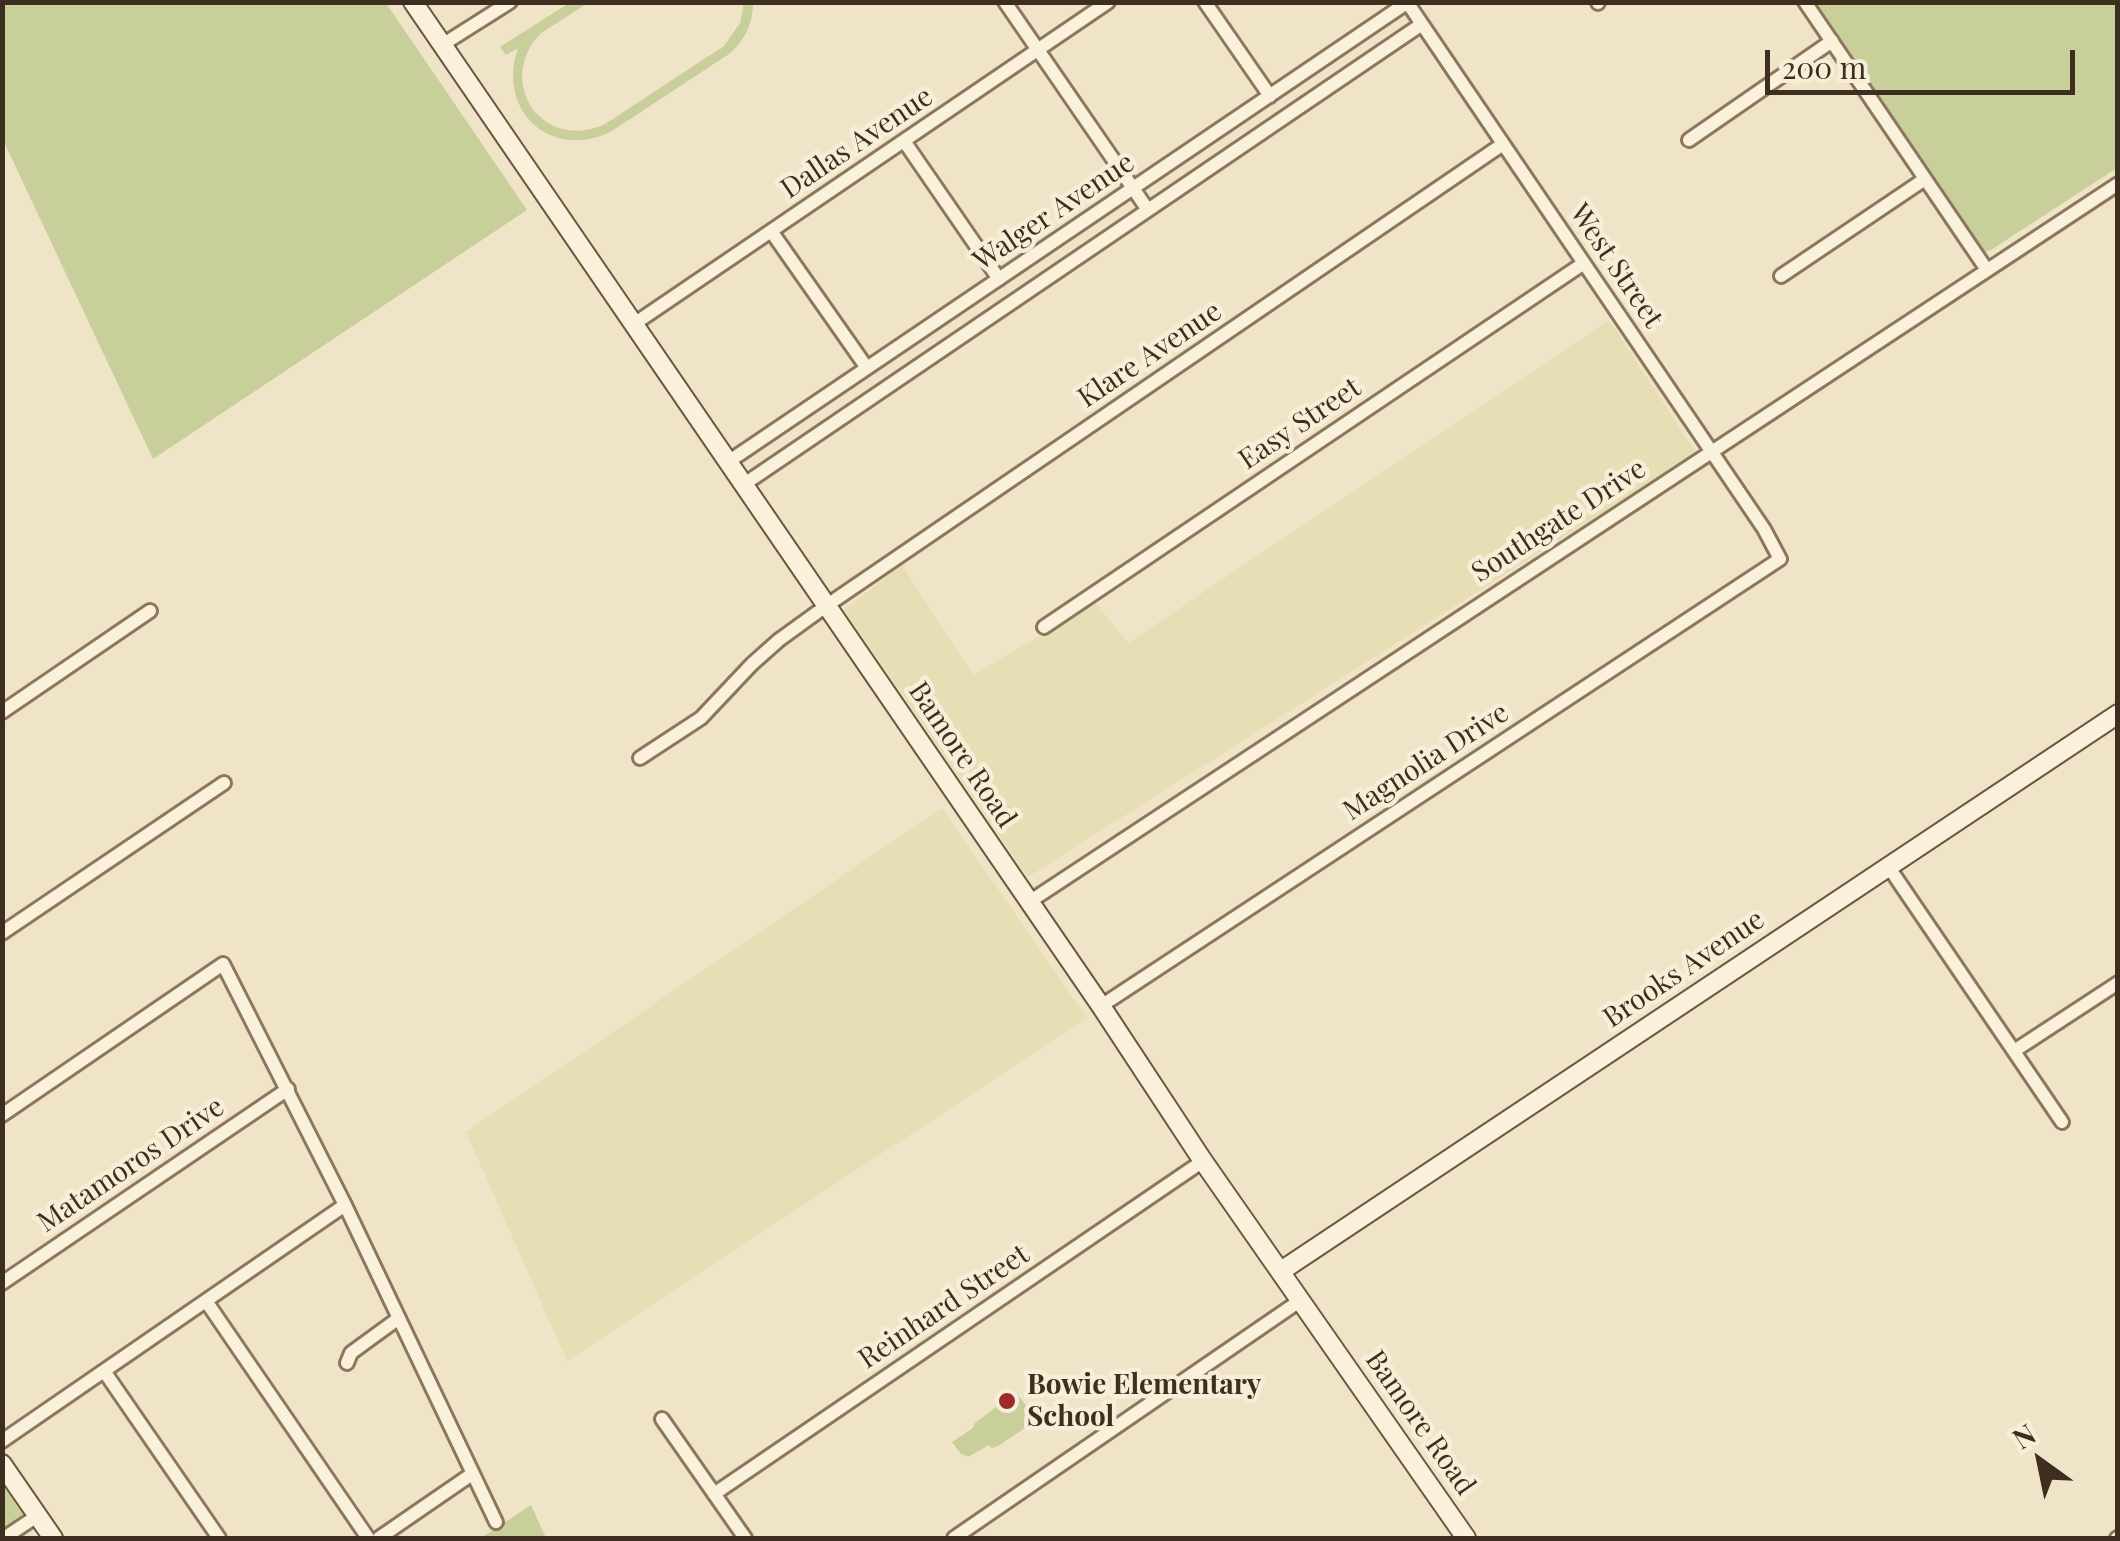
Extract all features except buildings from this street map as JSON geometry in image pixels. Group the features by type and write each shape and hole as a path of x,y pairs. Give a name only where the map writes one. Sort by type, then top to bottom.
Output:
{"street":[{"name":"Bamore Road","path":"413,2 1030,902 1202,1161 1466,1538"},
{"path":"442,45 510,2"},
{"path":"1004,2 1148,210"},
{"name":"Dallas Avenue","path":"634,324 1108,2"},
{"path":"1205,2 1270,96"},
{"path":"1806,2 1987,270"},
{"name":"Walger Avenue","path":"728,462 1407,3"},
{"name":"West Street","path":"1407,3 1764,528 1780,559"},
{"name":"Walger Avenue","path":"743,485 1422,24"},
{"path":"1689,140 1832,42"},
{"path":"904,141 1000,279"},
{"name":"Klare Avenue","path":"640,758 702,718 778,640 1503,144"},
{"path":"1781,276 1925,179"},
{"name":"Southgate Drive","path":"1030,902 2118,184"},
{"path":"771,231 867,368"},
{"name":"Easy Street","path":"1044,627 1584,264"},
{"name":"Magnolia Drive","path":"1100,1006 1780,559"},
{"path":"2,712 150,611"},
{"name":"Brooks Avenue","path":"1282,1272 2118,714"},
{"path":"2,933 224,783"},
{"path":"1888,866 2062,1122"},
{"path":"2,1114 223,964 345,1204 496,1522"},
{"path":"2014,1051 2118,982"},
{"name":"Matamoros Drive","path":"2,1283 288,1089"},
{"name":"Reinhard Street","path":"714,1494 1202,1161"},
{"path":"2,1441 345,1204"},
{"path":"954,1538 1301,1300"},
{"path":"206,1301 368,1538"},
{"path":"347,1363 351,1353 399,1318"},
{"path":"104,1371 219,1538"},
{"path":"662,1419 745,1538"},
{"path":"2,1464 53,1538"},
{"path":"378,1538 472,1474"},
{"path":"4,1538 38,1516"}],"shaded area":[{"path":"1609,320 1696,453 1028,877 844,610 902,565 973,675 1096,603 1128,643"},
{"path":"942,808 1087,1018 567,1361 466,1132"}],"green space":[{"path":"2,3 386,3 527,210 153,459 3,140"},
{"path":"569,3 588,3 541,33 528,52 522,72 524,91 532,108 545,121 562,129 583,130 605,124 724,46 740,23 744,3 753,3 747,31 729,54 612,131 590,139 569,140 534,125 522,110 513,71 518,48 506,55 500,47"},
{"path":"1815,3 2117,3 2117,168 1984,252"},
{"path":"1014,1393 1036,1417 1034,1422 998,1446 989,1445 968,1457 960,1453 952,1442"},
{"path":"3,1484 23,1514 2,1528"},
{"path":"531,1505 546,1538 481,1538"}],"place":[{"name":"Bowie Elementary School","path":"1007,1401"}]}
